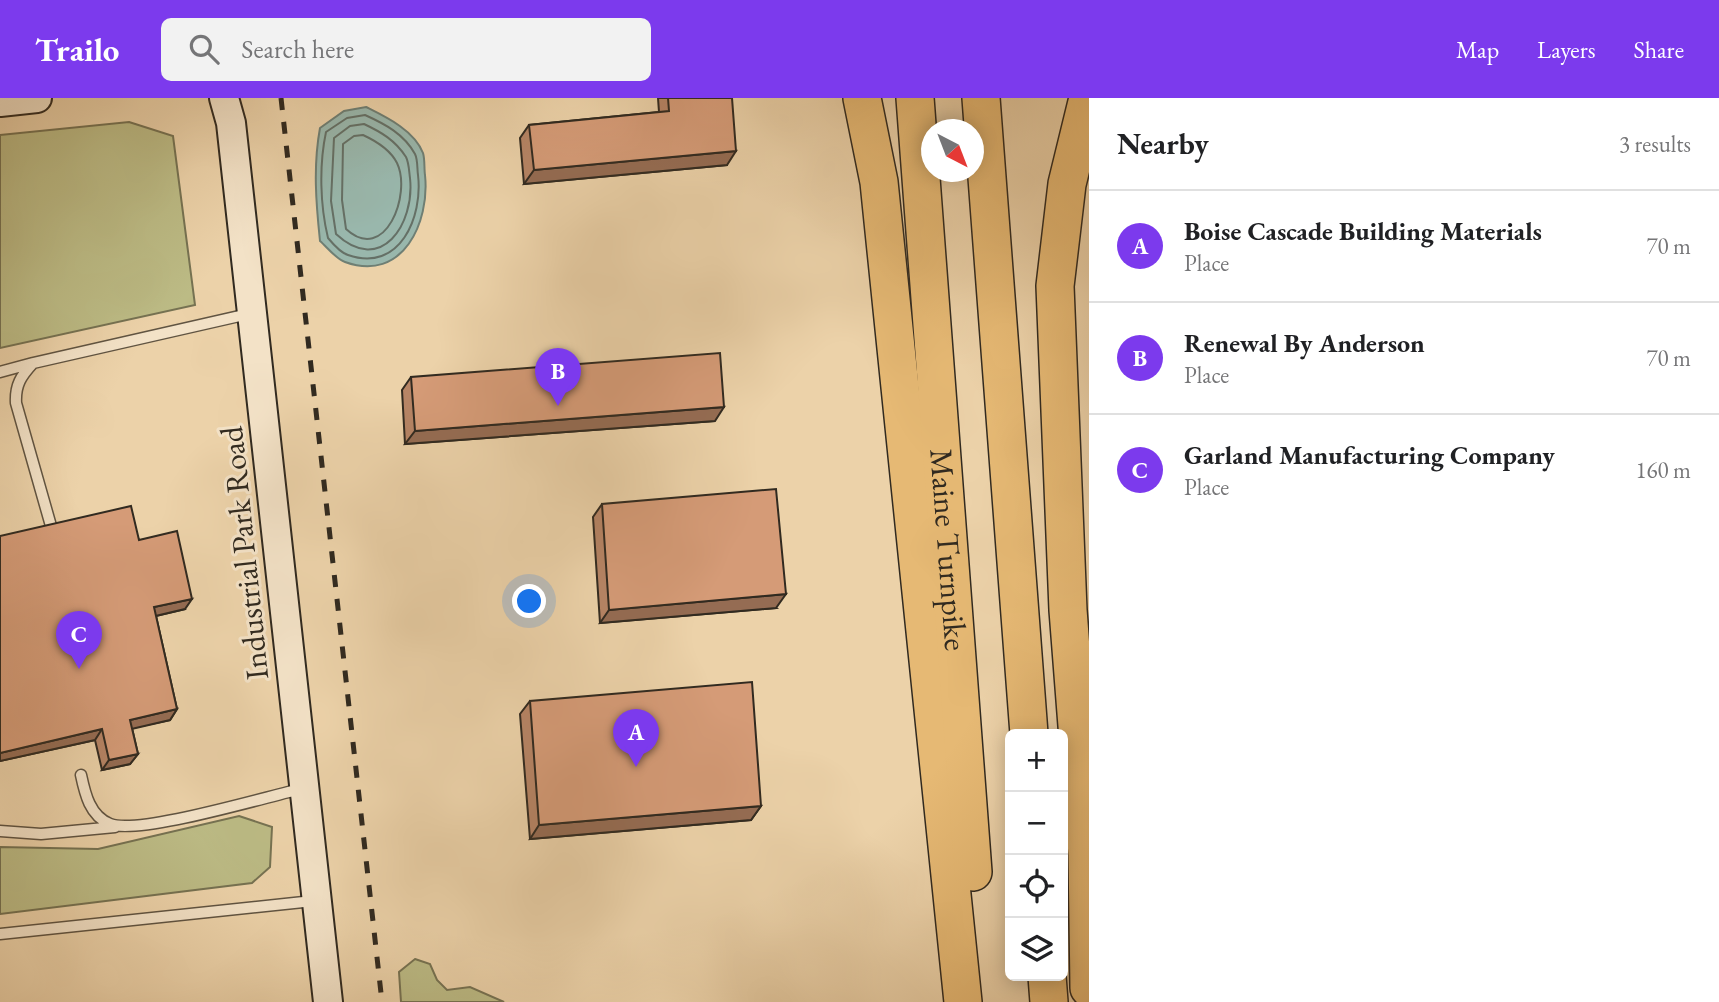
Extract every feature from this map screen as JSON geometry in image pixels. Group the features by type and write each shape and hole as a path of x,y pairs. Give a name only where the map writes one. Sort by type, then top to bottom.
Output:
{"highway":[{"path":"862,98 879,182 963,1002"},
{"name":"Maine Turnpike","path":"915,98 983,1002"},
{"name":"Maine Turnpike","path":"981,98 1029,729"},
{"path":"1003,98 1049,729"},
{"path":"1088,98 1067,184 1055,286 1068,610 1087,854 1089,988"},
{"path":"1064,918 1069,988 1075,1002"},
{"path":"1047,981 1049,1002"}],"street":[{"path":"0,102 37,98"},
{"name":"Industrial Park Road","path":"223,98 231,123 328,1002"}],"lane":[{"path":"0,372 33,363 132,345 252,313"},
{"path":"33,363 20,376 15,388 16,403 53,533"},
{"path":"80,775 87,800 97,815 108,823 119,826"},
{"path":"0,831 41,834 153,823 305,788"},
{"path":"0,934 317,901"}],"shaded area":[{"path":"129,122 173,136 195,305 0,348 0,135"},
{"path":"239,816 272,827 270,867 252,883 0,914 0,847 98,849"},
{"path":"415,959 430,964 437,980 447,990 470,987 504,1002 401,1002 399,972"}],"water":[{"path":"366,107 399,125 419,145 424,158 425,193 423,211 409,244 397,256 383,264 365,266 345,262 320,241 316,170 320,128 344,111"}],"building":[{"path":"668,98 732,98 736,151 534,170 529,125 669,111"},
{"path":"720,353 724,407 415,431 411,377"},
{"path":"776,489 786,594 609,610 602,504"},
{"path":"131,506 139,540 177,531 192,599 154,607 177,709 130,720 138,754 109,760 102,729 0,753 0,536"},
{"path":"752,682 761,806 539,825 530,701"}],"railway":[{"path":"281,98 382,1002"}],"place":[{"name":"Renewal By Anderson","path":"558,406"},
{"name":"Garland Manufacturing Company","path":"79,669"},
{"name":"Boise Cascade Building Materials","path":"636,767"}]}
